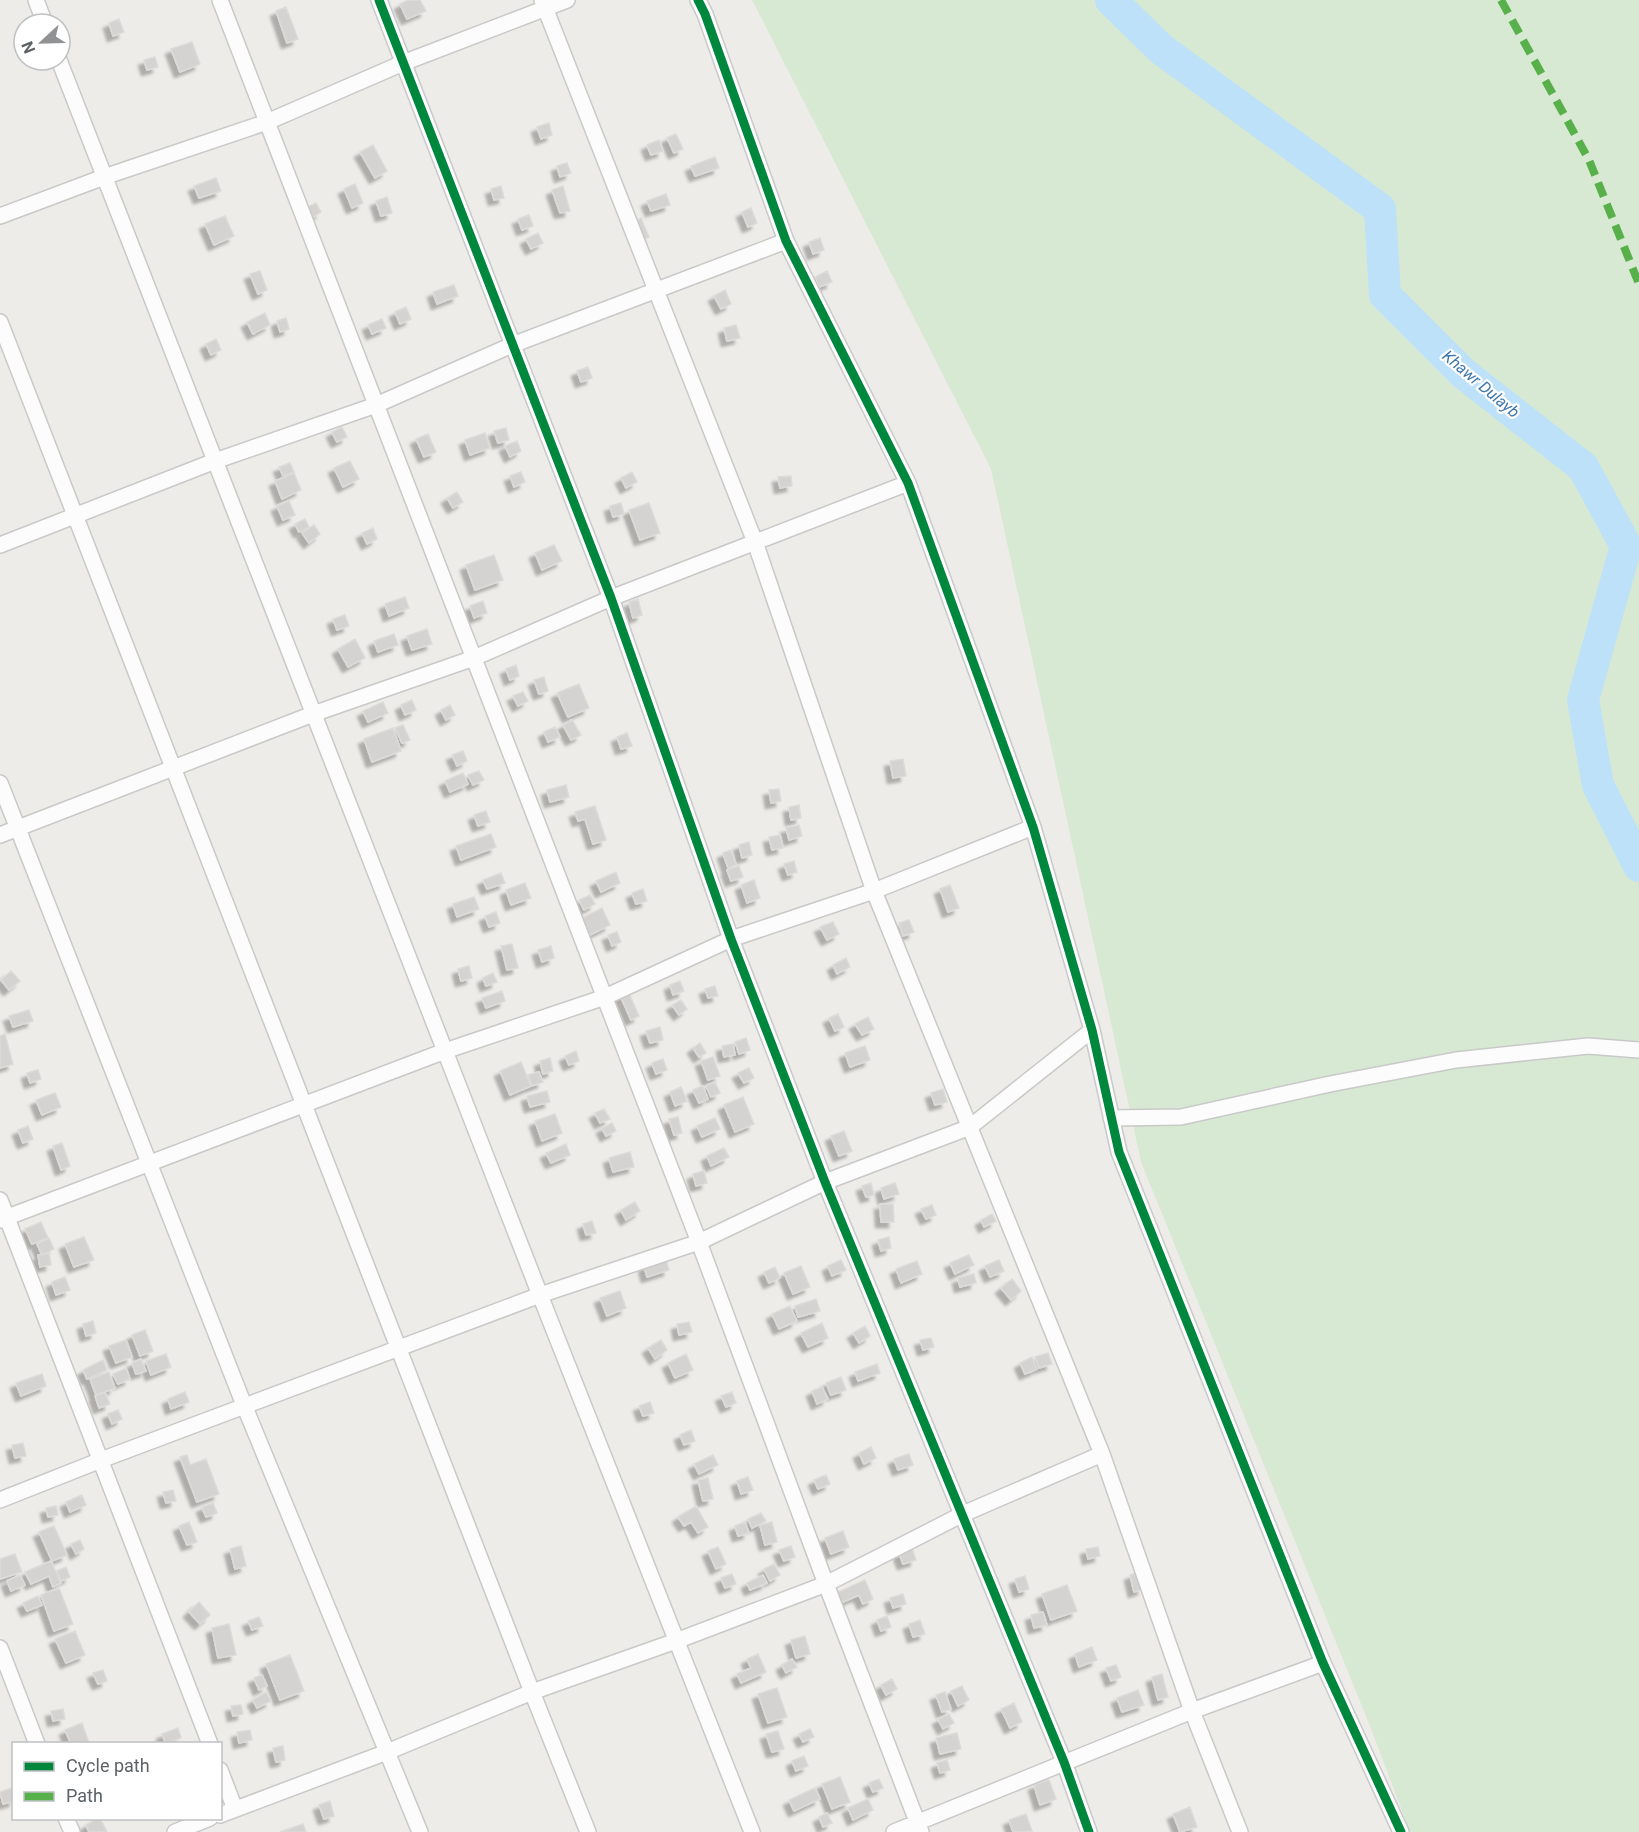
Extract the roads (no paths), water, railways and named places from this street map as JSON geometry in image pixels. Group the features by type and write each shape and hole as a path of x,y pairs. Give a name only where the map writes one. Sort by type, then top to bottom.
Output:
{"street":[{"path":"220,0 699,1242 826,1584 920,1827"},
{"path":"379,0 611,598 731,939 825,1182 1064,1762 1089,1832"},
{"path":"0,216 104,177 267,122 544,5 567,0"},
{"path":"698,0 786,241 908,483 1033,828 1092,1030 1123,1163 1323,1663 1401,1832"},
{"path":"544,5 755,542 874,891 1102,1454 1192,1710 1240,1832"},
{"path":"64,72 540,1295 752,1832"},
{"path":"0,544 215,461 376,405 512,345 786,241"},
{"path":"0,322 588,1832"},
{"path":"0,835 314,714 474,658 611,598 908,483"},
{"path":"0,783 244,1405 420,1832"},
{"path":"4,1219 445,1051 605,997 731,939 874,891 1033,828"},
{"path":"0,1500 244,1405 540,1295 699,1242 825,1182 970,1127 1092,1030"},
{"path":"1111,1118 1181,1117 1330,1084 1456,1060 1588,1047 1639,1050"},
{"path":"0,1200 4,1219 101,1460 210,1742"},
{"path":"222,1814 387,1752 532,1692 826,1584 963,1514 1102,1454"},
{"path":"0,1648 4,1671 37,1742"},
{"path":"894,1832 920,1827 1064,1762 1192,1710 1323,1663"},
{"path":"222,1775 235,1809"},
{"path":"175,1832 193,1829 207,1820"}],"waterway":[{"name":"Khawr Dulayb","path":"1111,0 1161,49 1380,209 1385,295 1463,373 1583,467 1626,546 1583,700 1598,785 1639,866"}]}
